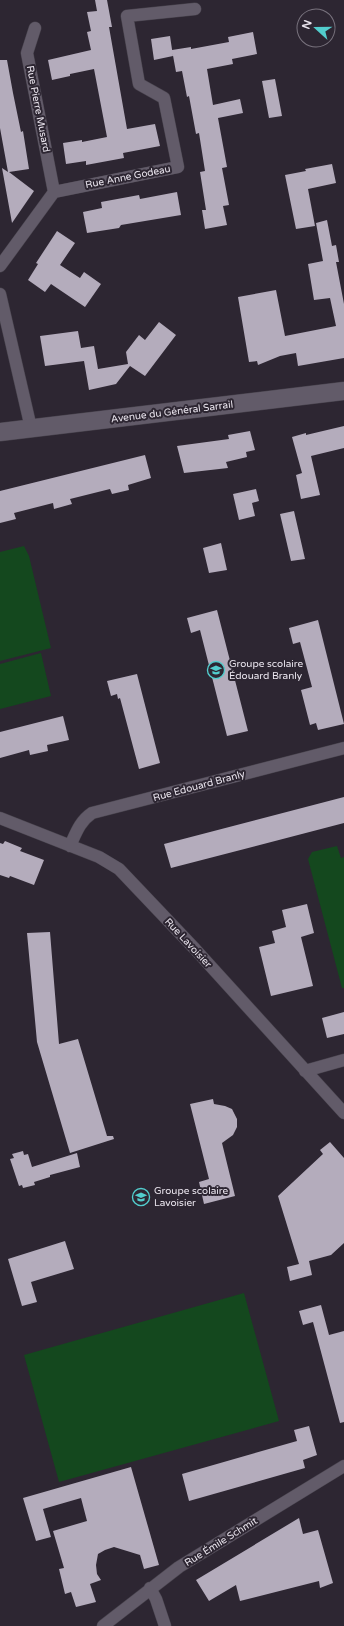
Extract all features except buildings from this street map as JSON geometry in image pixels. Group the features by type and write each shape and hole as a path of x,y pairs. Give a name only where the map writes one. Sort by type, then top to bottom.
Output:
{"main road":[{"name":"Avenue du Général Sarrail","path":"0,432 344,391"}],"street":[{"name":"Rue Anne Godeau","path":"54,192 178,167 164,98 138,84 127,16 195,9"},
{"name":"Rue Pierre Musard","path":"35,28 27,53 54,192"},
{"path":"0,266 54,192"},
{"path":"0,294 31,428"},
{"name":"Rue Edouard Branly","path":"70,846 80,823 92,813 344,748"},
{"name":"Rue Lavoisier","path":"0,818 99,857 118,869 195,949 344,1113"},
{"path":"305,1070 344,1060"},
{"name":"Rue Émile Schmit","path":"103,1626 179,1567 344,1466"},
{"path":"150,1588 156,1599 165,1626"}],"green space":[{"path":"24,546 29,556 51,648 0,661 0,552"},
{"path":"41,653 51,696 0,709 0,664"},
{"path":"337,846 341,858 344,857 344,988 342,988 308,859 312,852"},
{"path":"244,1293 279,1421 59,1482 24,1355"}],"place":[{"name":"Groupe scolaire Édouard Branly","path":"216,670"},
{"name":"Groupe scolaire Lavoisier","path":"141,1197"}]}
